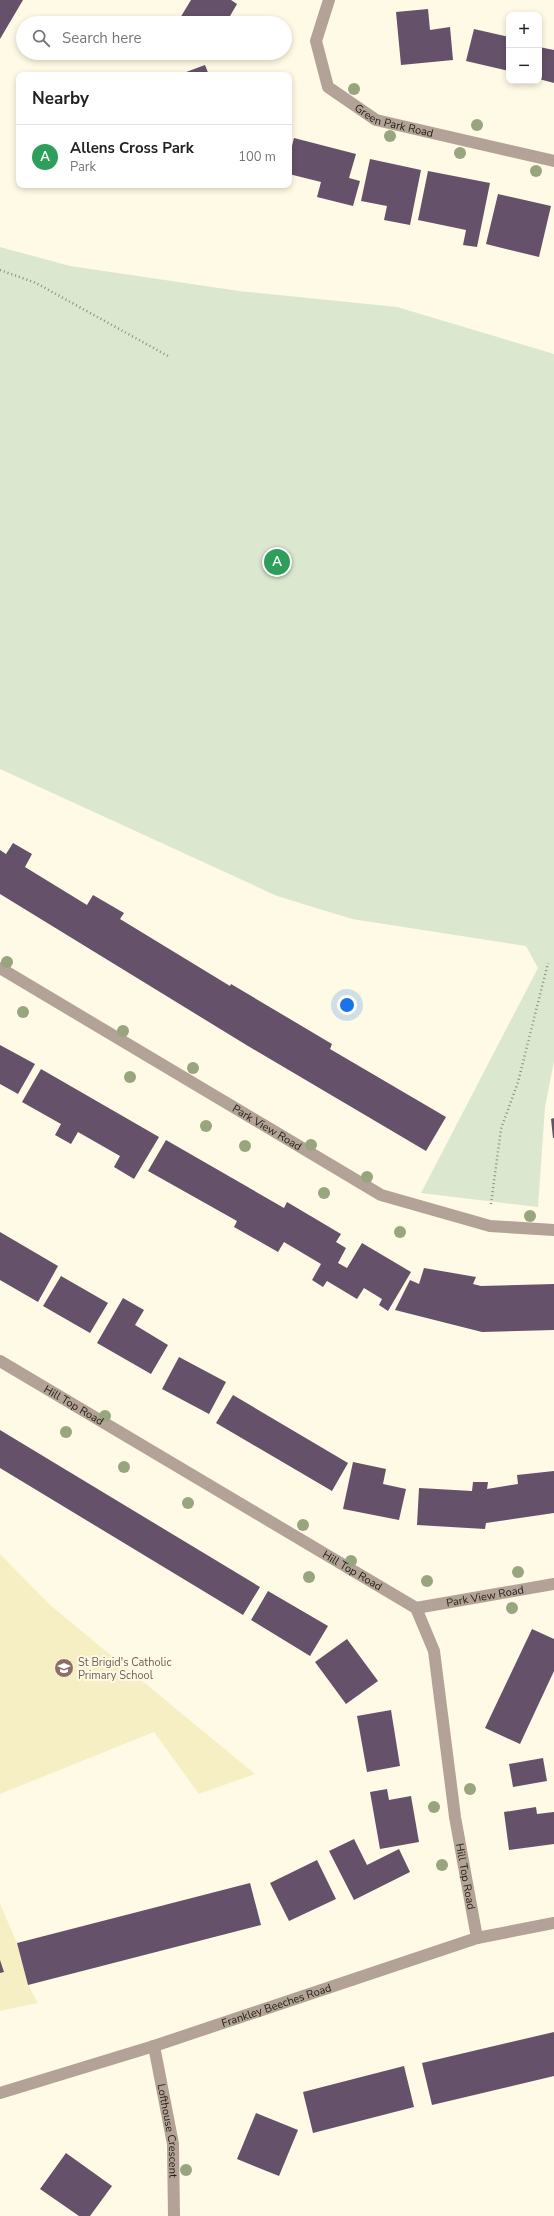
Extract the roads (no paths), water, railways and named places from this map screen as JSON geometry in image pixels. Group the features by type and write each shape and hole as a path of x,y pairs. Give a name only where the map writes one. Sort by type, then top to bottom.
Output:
{"street":[{"name":"Green Park Road","path":"330,0 316,41 328,87 376,120 554,161"},
{"name":"Park View Road","path":"0,968 381,1195 490,1226 554,1230"},
{"name":"Hill Top Road","path":"0,1361 416,1608 434,1651 455,1817 477,1938"},
{"name":"Park View Road","path":"416,1608 554,1584"},
{"name":"Frankley Beeches Road","path":"0,2093 154,2046 477,1938 554,1923"},
{"name":"Lofthouse Crescent","path":"154,2046 173,2144 174,2216"}],"place":[{"name":"Allens Cross Park","path":"277,562"},
{"name":"St Brigid's Catholic Primary School","path":"64,1668"}]}
